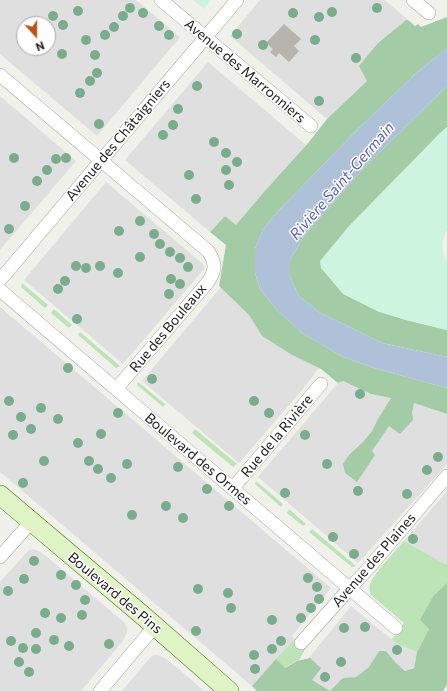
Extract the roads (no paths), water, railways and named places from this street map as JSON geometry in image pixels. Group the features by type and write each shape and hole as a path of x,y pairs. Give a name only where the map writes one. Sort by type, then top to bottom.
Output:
{"street":[{"name":"Avenue des Marronniers","path":"161,0 311,126"},
{"name":"Avenue des Châtaigniers","path":"0,280 237,0"},
{"path":"413,0 429,14"},
{"path":"0,75 100,160"},
{"name":"Rue des Bouleaux","path":"100,160 208,251 214,264 214,272 208,282 116,389"},
{"name":"Boulevard des Ormes","path":"0,290 396,628"},
{"name":"Rue de la Rivière","path":"233,488 322,384"},
{"name":"Avenue des Plaines","path":"301,643 367,570 447,476"},
{"name":"Boulevard des Pins","path":"0,495 155,626 229,691"},
{"path":"0,557 31,522"},
{"path":"100,691 155,626"}],"water":[{"name":"Rivière Saint-Germain","path":"447,48 447,86 364,168 304,236 290,260 290,276 298,295 319,312 382,343 447,357 447,388 374,368 343,357 302,333 277,310 260,289 255,273 255,249 263,229 280,209 358,129 415,74"}]}
